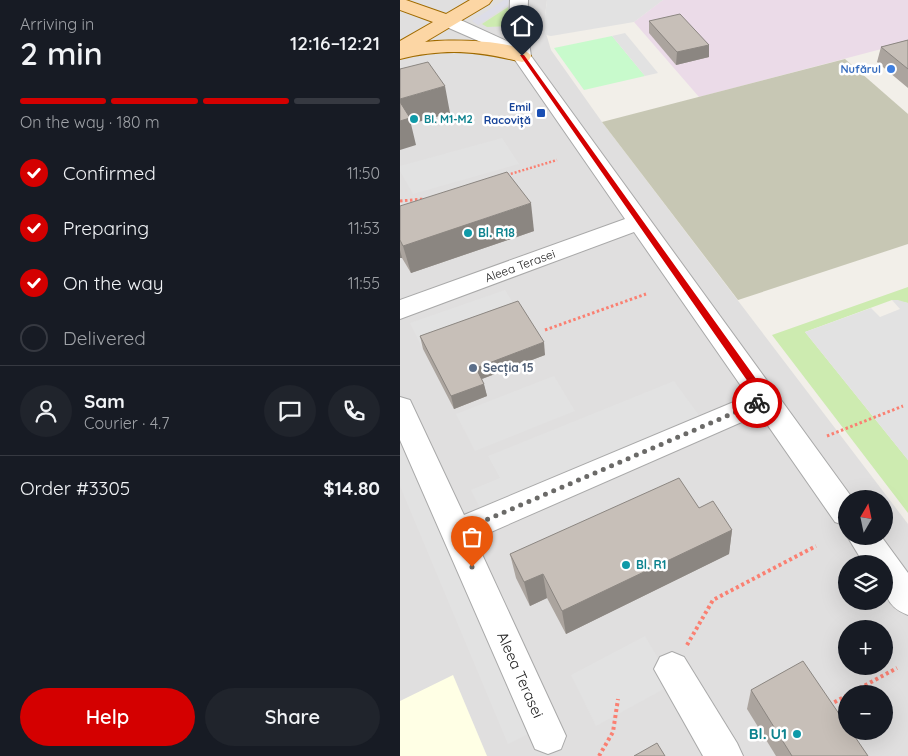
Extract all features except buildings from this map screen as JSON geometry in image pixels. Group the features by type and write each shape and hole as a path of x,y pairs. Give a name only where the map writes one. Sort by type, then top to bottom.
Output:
{"main road":[{"path":"415,0 441,19"},
{"path":"400,51 441,19 483,0"},
{"path":"400,4 441,19"},
{"path":"400,51 461,45 493,48 522,56"}],"street":[{"path":"519,0 518,29 522,56 838,502"},
{"path":"441,19 488,38 522,56"},
{"name":"Aleea Terasei","path":"400,310 639,222"},
{"path":"456,533 766,400"},
{"name":"Aleea Terasei","path":"400,408 548,736"},
{"path":"893,579 908,600"},
{"path":"672,669 724,756"}],"path":[{"path":"501,177 557,160"},
{"path":"400,201 429,198"},
{"path":"545,330 646,294"},
{"path":"827,436 903,406"},
{"path":"672,669 713,600 816,546"},
{"path":"866,685 897,668"},
{"path":"599,756 613,732 618,699"},
{"path":"825,707 838,700"}],"shaded area":[{"path":"400,0 547,0 545,30 551,50 602,122 882,490 838,490 838,545 893,545 893,504 908,524 908,756 400,756"},
{"path":"504,0 509,0 508,5 478,25 472,21"},
{"path":"547,0 663,0 634,22 551,36 546,35 545,30"},
{"path":"663,0 908,0 908,42 699,97 634,22"},
{"path":"625,33 658,73 645,76 612,36"},
{"path":"845,59 908,114 908,244 738,300 602,122"},
{"path":"502,138 519,164 413,194 400,171 400,166"},
{"path":"505,290 520,314 423,349 410,323"},
{"path":"892,300 908,303 908,460 805,332 871,308 880,317 900,309"},
{"path":"554,376 575,411 475,451 456,414"},
{"path":"674,381 703,421 483,514 471,490 500,478 488,456"},
{"path":"400,424 536,730 508,744 400,486"},
{"path":"645,636 673,684 596,726 571,675"},
{"path":"453,675 487,756 400,756 400,701"}],"green space":[{"path":"508,7 510,26 487,27 482,24"},
{"path":"612,36 645,76 584,90 554,48"},
{"path":"908,287 908,303 892,300 805,332 908,460 908,513 893,493 893,490 890,490 772,335"}],"way so far":[{"path":"472,567 456,533 757,403"}],"place":[{"name":"Nufărul","path":"891,69"},
{"name":"Emil Racoviță","path":"541,113"},
{"name":"Bl. M1-M2","path":"414,119"},
{"name":"Bl. R18","path":"468,233"},
{"name":"Secția 15","path":"473,368"},
{"name":"Bl. R1","path":"626,565"},
{"name":"Bl. U1","path":"797,734"}],"route":[{"path":"522,56 766,400 757,403"}]}
